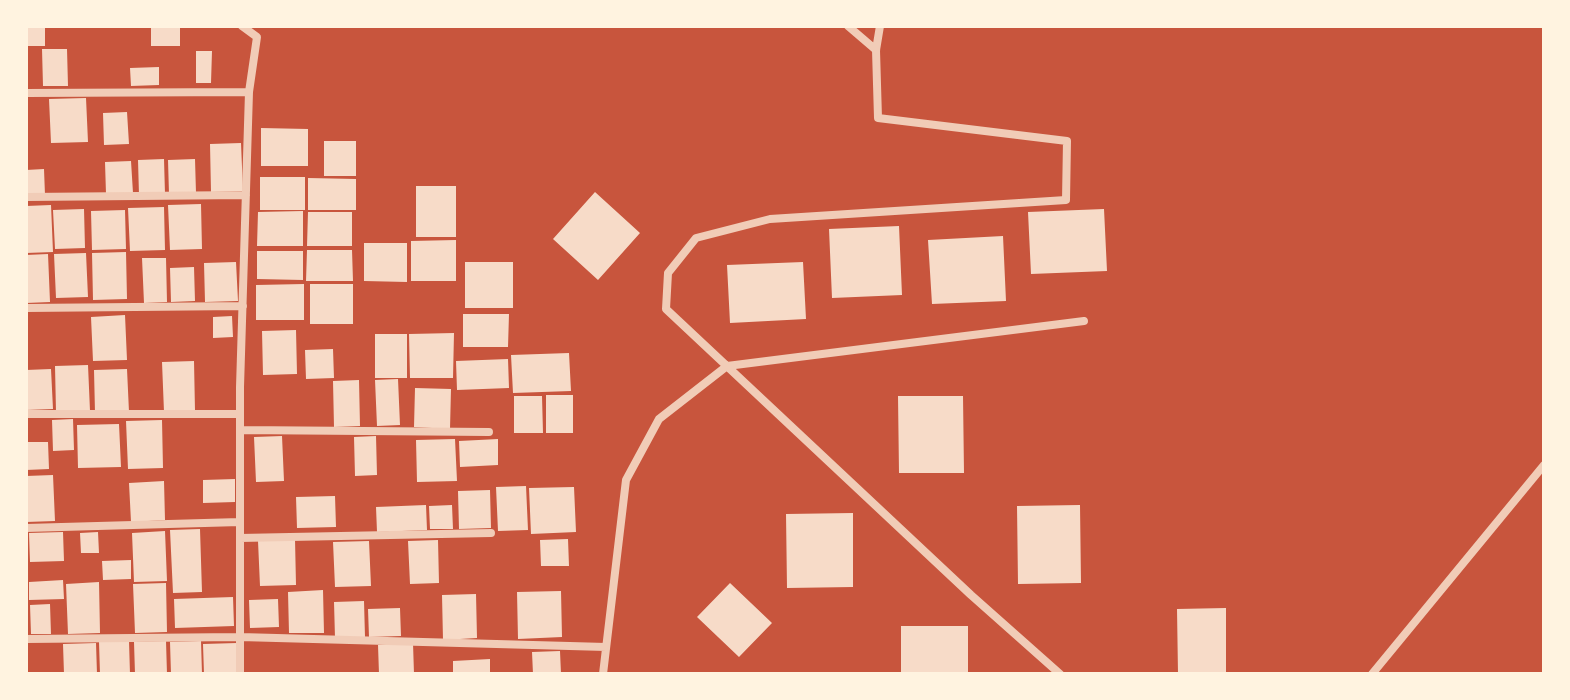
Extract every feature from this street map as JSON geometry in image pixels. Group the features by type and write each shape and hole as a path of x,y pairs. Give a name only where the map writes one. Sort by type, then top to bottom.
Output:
{"street":[{"path":"240,674 240,414 249,92 257,37 242,26"},
{"path":"848,26 876,50"},
{"path":"880,26 876,50 878,118 1067,141 1066,200 770,219 696,238 668,273 666,309 971,595 1060,674"},
{"path":"26,93 249,92"},
{"path":"26,197 246,195"},
{"path":"26,308 243,306"},
{"path":"603,674 626,480 659,419 727,366 1084,321"},
{"path":"26,414 240,414"},
{"path":"240,430 489,432"},
{"path":"1372,674 1544,465"},
{"path":"26,528 240,522"},
{"path":"240,538 491,533"},
{"path":"26,639 240,637 606,647"}],"building":[{"path":"26,26 45,26 45,46 26,46"},
{"path":"151,26 180,26 180,46 151,46"},
{"path":"42,49 67,49 68,86 43,86"},
{"path":"196,51 212,51 211,83 196,83"},
{"path":"159,67 159,85 131,86 130,68"},
{"path":"86,98 88,142 51,143 49,99"},
{"path":"127,112 129,144 104,145 103,113"},
{"path":"261,128 308,129 308,166 261,166"},
{"path":"324,141 356,141 356,176 324,176"},
{"path":"241,143 243,191 211,192 210,144"},
{"path":"164,159 165,194 139,195 138,160"},
{"path":"195,159 196,193 169,194 168,160"},
{"path":"131,161 133,193 106,194 105,162"},
{"path":"44,169 45,195 26,196 26,170"},
{"path":"260,177 305,177 305,210 260,210"},
{"path":"308,178 356,179 356,210 308,210"},
{"path":"416,186 456,186 456,237 416,237"},
{"path":"595,192 640,233 598,280 553,239"},
{"path":"201,204 202,249 170,250 168,205"},
{"path":"51,205 53,252 26,253 26,206"},
{"path":"164,207 165,250 130,251 128,208"},
{"path":"84,209 85,248 55,249 53,210"},
{"path":"1104,209 1107,271 1031,274 1028,212"},
{"path":"125,210 126,249 92,250 91,211"},
{"path":"303,211 303,246 257,246 258,212"},
{"path":"308,212 352,212 352,246 307,246"},
{"path":"899,226 902,295 832,298 829,229"},
{"path":"1003,236 1006,301 932,304 928,240"},
{"path":"456,240 456,281 411,281 411,241"},
{"path":"364,243 407,243 407,282 364,281"},
{"path":"307,250 352,250 353,281 306,281"},
{"path":"257,251 303,251 303,280 257,279"},
{"path":"126,252 127,299 93,300 92,253"},
{"path":"86,253 88,297 56,298 54,254"},
{"path":"48,254 50,302 26,303 26,255"},
{"path":"142,258 166,258 167,302 144,303"},
{"path":"236,262 238,301 205,302 204,263"},
{"path":"465,262 513,262 513,308 465,308"},
{"path":"803,262 806,319 730,323 727,265"},
{"path":"194,267 195,301 171,302 170,268"},
{"path":"304,284 304,320 256,320 256,285"},
{"path":"310,284 353,284 353,324 310,324"},
{"path":"463,314 509,314 508,347 463,347"},
{"path":"125,315 127,360 93,361 91,317"},
{"path":"232,316 233,337 213,338 213,317"},
{"path":"296,330 297,374 263,375 262,331"},
{"path":"454,333 453,378 410,378 409,334"},
{"path":"375,334 407,334 407,378 375,378"},
{"path":"333,349 334,378 306,379 305,350"},
{"path":"569,353 571,391 513,393 511,355"},
{"path":"508,359 509,388 457,390 456,361"},
{"path":"194,361 195,411 164,412 162,362"},
{"path":"88,365 90,411 56,412 55,366"},
{"path":"51,369 53,409 26,410 26,370"},
{"path":"127,369 129,412 95,413 94,370"},
{"path":"398,379 400,425 377,426 375,380"},
{"path":"359,380 360,426 334,427 333,381"},
{"path":"415,388 451,389 450,429 414,427"},
{"path":"546,395 573,395 573,433 546,433"},
{"path":"514,396 542,396 543,433 514,433"},
{"path":"898,396 963,396 964,473 899,473"},
{"path":"73,419 74,450 53,451 52,420"},
{"path":"162,420 163,468 128,469 126,421"},
{"path":"119,424 121,467 78,468 77,425"},
{"path":"282,436 284,481 256,482 254,437"},
{"path":"376,436 377,475 355,476 354,437"},
{"path":"455,439 457,481 417,482 416,440"},
{"path":"498,439 498,465 460,467 459,441"},
{"path":"26,442 48,442 49,469 26,470"},
{"path":"53,475 55,521 26,522 26,476"},
{"path":"235,479 235,502 203,503 203,480"},
{"path":"164,481 165,520 131,522 129,483"},
{"path":"526,486 528,530 498,531 496,487"},
{"path":"574,487 576,532 531,534 529,488"},
{"path":"490,490 491,528 459,529 458,491"},
{"path":"335,496 336,527 297,528 296,497"},
{"path":"426,505 427,530 377,532 376,507"},
{"path":"452,505 453,529 430,529 429,506"},
{"path":"1080,505 1081,583 1018,584 1017,506"},
{"path":"853,513 853,587 787,588 786,514"},
{"path":"200,529 202,592 173,593 170,530"},
{"path":"165,531 167,581 134,582 132,533"},
{"path":"63,532 64,561 30,562 29,533"},
{"path":"98,532 99,553 81,553 80,533"},
{"path":"295,539 296,585 260,586 258,541"},
{"path":"568,539 569,566 541,566 540,540"},
{"path":"438,540 439,583 410,584 408,541"},
{"path":"369,541 371,586 335,587 333,542"},
{"path":"131,560 131,579 103,580 102,561"},
{"path":"63,580 64,599 29,600 29,582"},
{"path":"99,582 100,633 68,634 66,584"},
{"path":"166,583 167,632 135,633 133,584"},
{"path":"730,583 772,623 739,657 697,617"},
{"path":"323,590 324,633 289,633 288,592"},
{"path":"561,591 562,637 518,639 517,592"},
{"path":"476,594 477,638 443,640 442,595"},
{"path":"233,597 234,626 175,628 174,599"},
{"path":"278,599 279,627 250,628 249,600"},
{"path":"364,601 365,637 335,638 334,602"},
{"path":"50,604 51,634 31,634 30,605"},
{"path":"400,608 401,636 369,637 368,609"},
{"path":"1226,608 1226,674 1178,674 1177,609"},
{"path":"901,626 968,626 968,674 901,674"},
{"path":"129,641 130,674 100,674 99,642"},
{"path":"166,641 167,674 135,674 134,642"},
{"path":"201,641 202,674 171,674 170,642"},
{"path":"96,643 97,674 64,674 63,644"},
{"path":"237,643 238,674 204,674 203,644"},
{"path":"413,643 414,674 379,674 378,645"},
{"path":"560,651 561,674 533,674 532,652"},
{"path":"490,659 490,674 453,674 453,661"}]}
